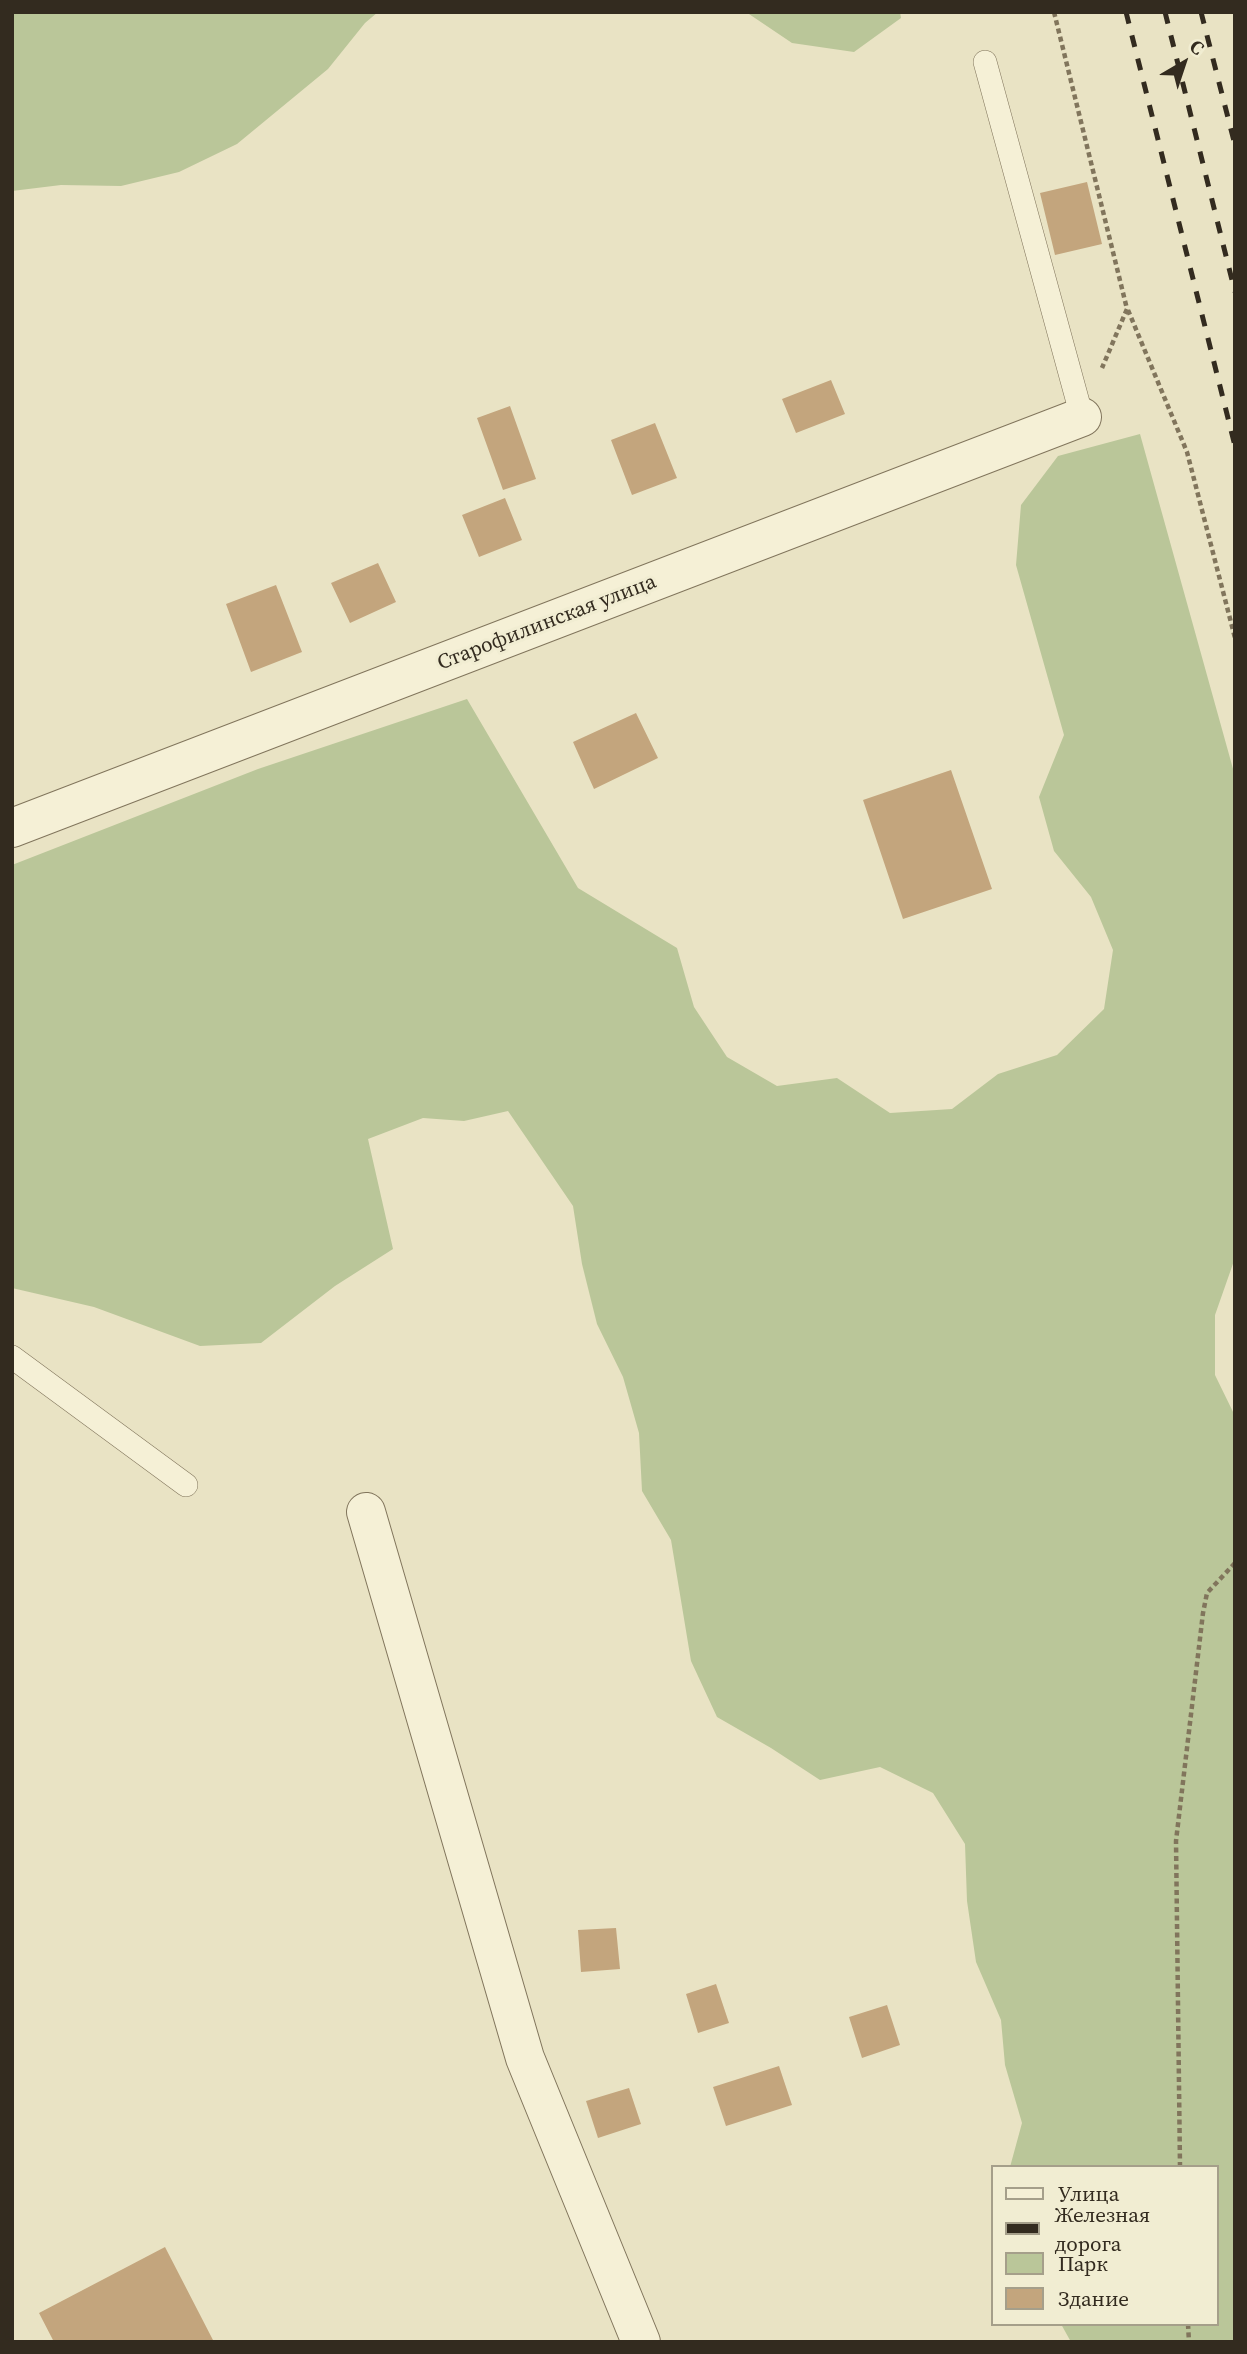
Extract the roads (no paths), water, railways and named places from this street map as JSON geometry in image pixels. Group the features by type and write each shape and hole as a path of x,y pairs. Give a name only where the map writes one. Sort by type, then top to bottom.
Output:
{"street":[{"name":"Старофилинская улица","path":"12,828 1082,417"},
{"path":"366,1511 525,2058 641,2342"}],"lane":[{"path":"985,62 1082,417"},
{"path":"12,1357 186,1485"}],"railway":[{"path":"1126,12 1235,446"},
{"path":"1165,12 1235,292"},
{"path":"1201,12 1235,145"}]}
